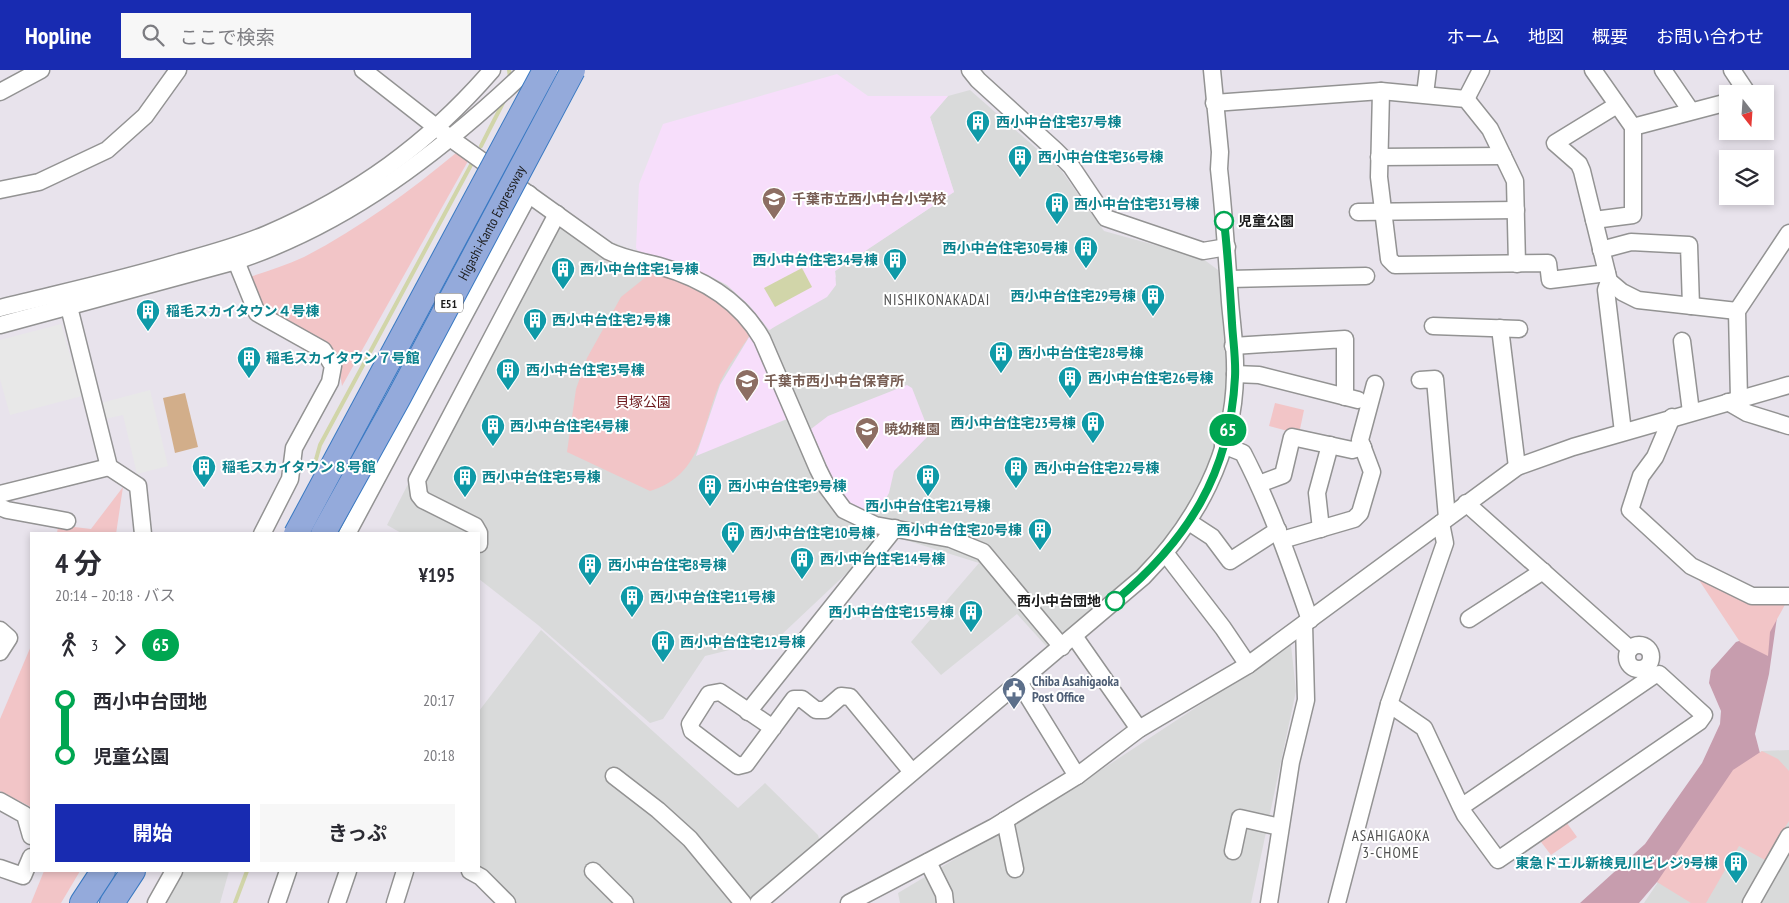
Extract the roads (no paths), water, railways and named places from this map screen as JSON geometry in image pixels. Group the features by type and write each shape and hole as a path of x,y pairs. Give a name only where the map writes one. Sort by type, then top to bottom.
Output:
{"highway":[{"name":"Higashi-Kanto Expressway","path":"297,532 545,70"},
{"name":"Higashi-Kanto Expressway","path":"324,532 398,399 573,70"},
{"path":"82,903 102,872"},
{"path":"112,903 132,872"}],"street":[{"path":"0,92 41,70"},
{"path":"0,190 39,182 107,150 144,116 178,70"},
{"path":"363,70 444,133 608,251 623,258 659,266 696,278 724,294 752,321 762,339 818,469 838,504 854,516 875,525 951,539 983,552 1068,641 1139,730"},
{"path":"0,325 236,262 271,250 328,222 406,173 444,133 492,70"},
{"path":"0,308 137,275 217,252 266,235 354,189 444,133 527,70"},
{"path":"970,70 978,80 1071,166 1106,218 1203,251 1227,248"},
{"path":"758,903 1143,578 1166,554 1201,503 1217,467 1223,445 1231,413 1235,374 1220,152 1212,70"},
{"path":"1425,94 1428,70"},
{"path":"1466,98 1481,70"},
{"path":"1593,70 1633,127 1633,215 1594,220"},
{"path":"1663,70 1691,111"},
{"path":"1732,70 1742,85"},
{"path":"1214,102 1381,91 1466,98 1490,129 1515,181 1517,264"},
{"path":"1381,91 1378,177 1389,259 1396,265 1548,264 1550,280 1608,277 1622,292 1638,300 1737,311"},
{"path":"1633,127 1719,104"},
{"path":"1617,105 1556,143 1579,164 1608,277 1606,290 1623,432"},
{"path":"1379,157 1504,156"},
{"path":"348,532 529,194"},
{"path":"1358,212 1516,210"},
{"path":"478,532 475,526 423,500 419,495 417,480 557,214"},
{"path":"1789,233 1737,311 1734,400 1747,413 1789,426"},
{"path":"1601,250 1631,242 1689,245 1691,306"},
{"path":"236,262 258,313 323,350 333,366 330,382 294,448 290,479 263,532"},
{"path":"1229,279 1366,276"},
{"path":"69,307 110,467 138,486 143,532"},
{"path":"1433,326 1520,329"},
{"path":"1500,328 1516,467"},
{"path":"1234,346 1345,339 1352,399 1259,375 1235,374"},
{"path":"1682,341 1691,412"},
{"path":"1337,903 1389,704 1445,543 1435,379 1420,380"},
{"path":"1189,522 1212,537 1230,561 1280,535 1321,528 1354,519 1360,513 1372,472 1360,440 1375,384"},
{"path":"854,902 1005,820 1077,776 1139,730 1248,665 1516,467 1572,446 1789,385"},
{"path":"1672,417 1655,457 1641,476 1630,510 1691,566 1752,596 1789,596"},
{"path":"1259,484 1283,475 1292,437 1352,450 1363,447"},
{"path":"1223,445 1243,453 1259,484 1280,535 1307,622 1306,700 1291,762 1269,903"},
{"path":"1321,528 1317,493 1330,445"},
{"path":"0,494 110,467"},
{"path":"1461,807 1649,672 1651,658 1648,648 1639,645 1630,648 1466,503"},
{"path":"0,506 7,510 67,521"},
{"path":"748,712 895,528"},
{"path":"1166,554 1223,628 1248,665"},
{"path":"1469,619 1543,571"},
{"path":"0,630 9,638 0,652"},
{"path":"1389,704 1424,728 1461,807 1498,860 1700,722 1704,715 1659,674 1649,672"},
{"path":"1019,682 1077,776"},
{"path":"773,728 720,692 709,694 690,724 692,731 738,766 746,764 773,728 794,699 802,699 816,710 825,710 841,696 850,697 912,772"},
{"path":"614,776 658,810 690,839 743,903"},
{"path":"0,800 25,815 30,832"},
{"path":"1233,851 1240,818 1280,827"},
{"path":"1005,820 1014,868"},
{"path":"1751,903 1789,836"},
{"path":"0,868 24,876 30,860"},
{"path":"928,862 944,894 945,903"},
{"path":"593,871 625,903"},
{"path":"156,903 173,872"},
{"path":"277,903 288,872"},
{"path":"337,903 348,872"},
{"path":"395,903 405,872"},
{"path":"472,872 481,877 507,903"}],"waterway":[{"path":"509,70 510,78"},
{"path":"481,146 505,99"},
{"path":"315,463 320,445 471,165"},
{"path":"235,903 247,872"}],"place":[{"name":"西小中台住宅37号棟","path":"978,143"},
{"name":"西小中台住宅36号棟","path":"1020,178"},
{"name":"千葉市立西小中台小学校","path":"774,220"},
{"name":"児童公園","path":"1224,221"},
{"name":"西小中台住宅31号棟","path":"1057,225"},
{"name":"西小中台住宅30号棟","path":"1086,269"},
{"name":"西小中台住宅34号棟","path":"895,281"},
{"name":"西小中台住宅1号棟","path":"563,290"},
{"name":"西小中台住宅29号棟","path":"1153,317"},
{"name":"稲毛スカイタウン４号棟","path":"148,332"},
{"name":"西小中台住宅2号棟","path":"535,341"},
{"name":"西小中台住宅28号棟","path":"1001,374"},
{"name":"稲毛スカイタウン７号館","path":"249,379"},
{"name":"西小中台住宅3号棟","path":"508,391"},
{"name":"西小中台住宅26号棟","path":"1070,399"},
{"name":"千葉市西小中台保育所","path":"747,402"},
{"name":"西小中台住宅23号棟","path":"1093,444"},
{"name":"西小中台住宅4号棟","path":"493,447"},
{"name":"暁幼稚園","path":"867,450"},
{"name":"稲毛スカイタウン８号館","path":"204,488"},
{"name":"西小中台住宅22号棟","path":"1016,489"},
{"name":"西小中台住宅21号棟","path":"928,497"},
{"name":"西小中台住宅5号棟","path":"465,498"},
{"name":"西小中台住宅9号棟","path":"710,507"},
{"name":"西小中台住宅20号棟","path":"1040,551"},
{"name":"西小中台住宅10号棟","path":"733,554"},
{"name":"西小中台住宅14号棟","path":"802,580"},
{"name":"西小中台住宅8号棟","path":"590,586"},
{"name":"西小中台団地","path":"1115,601"},
{"name":"西小中台住宅11号棟","path":"632,618"},
{"name":"西小中台住宅15号棟","path":"971,633"},
{"name":"西小中台住宅12号棟","path":"663,663"},
{"name":"Chiba Asahigaoka Post Office","path":"1014,710"},
{"name":"東急ドエル新検見川ビレジ9号棟","path":"1736,884"}],"district":[{"name":"NISHIKONAKADAI","path":"937,299"},
{"name":"ASAHIGAOKA 3-CHOME","path":"1391,844"}],"park label":[{"name":"貝塚公園","path":"643,402"}]}
